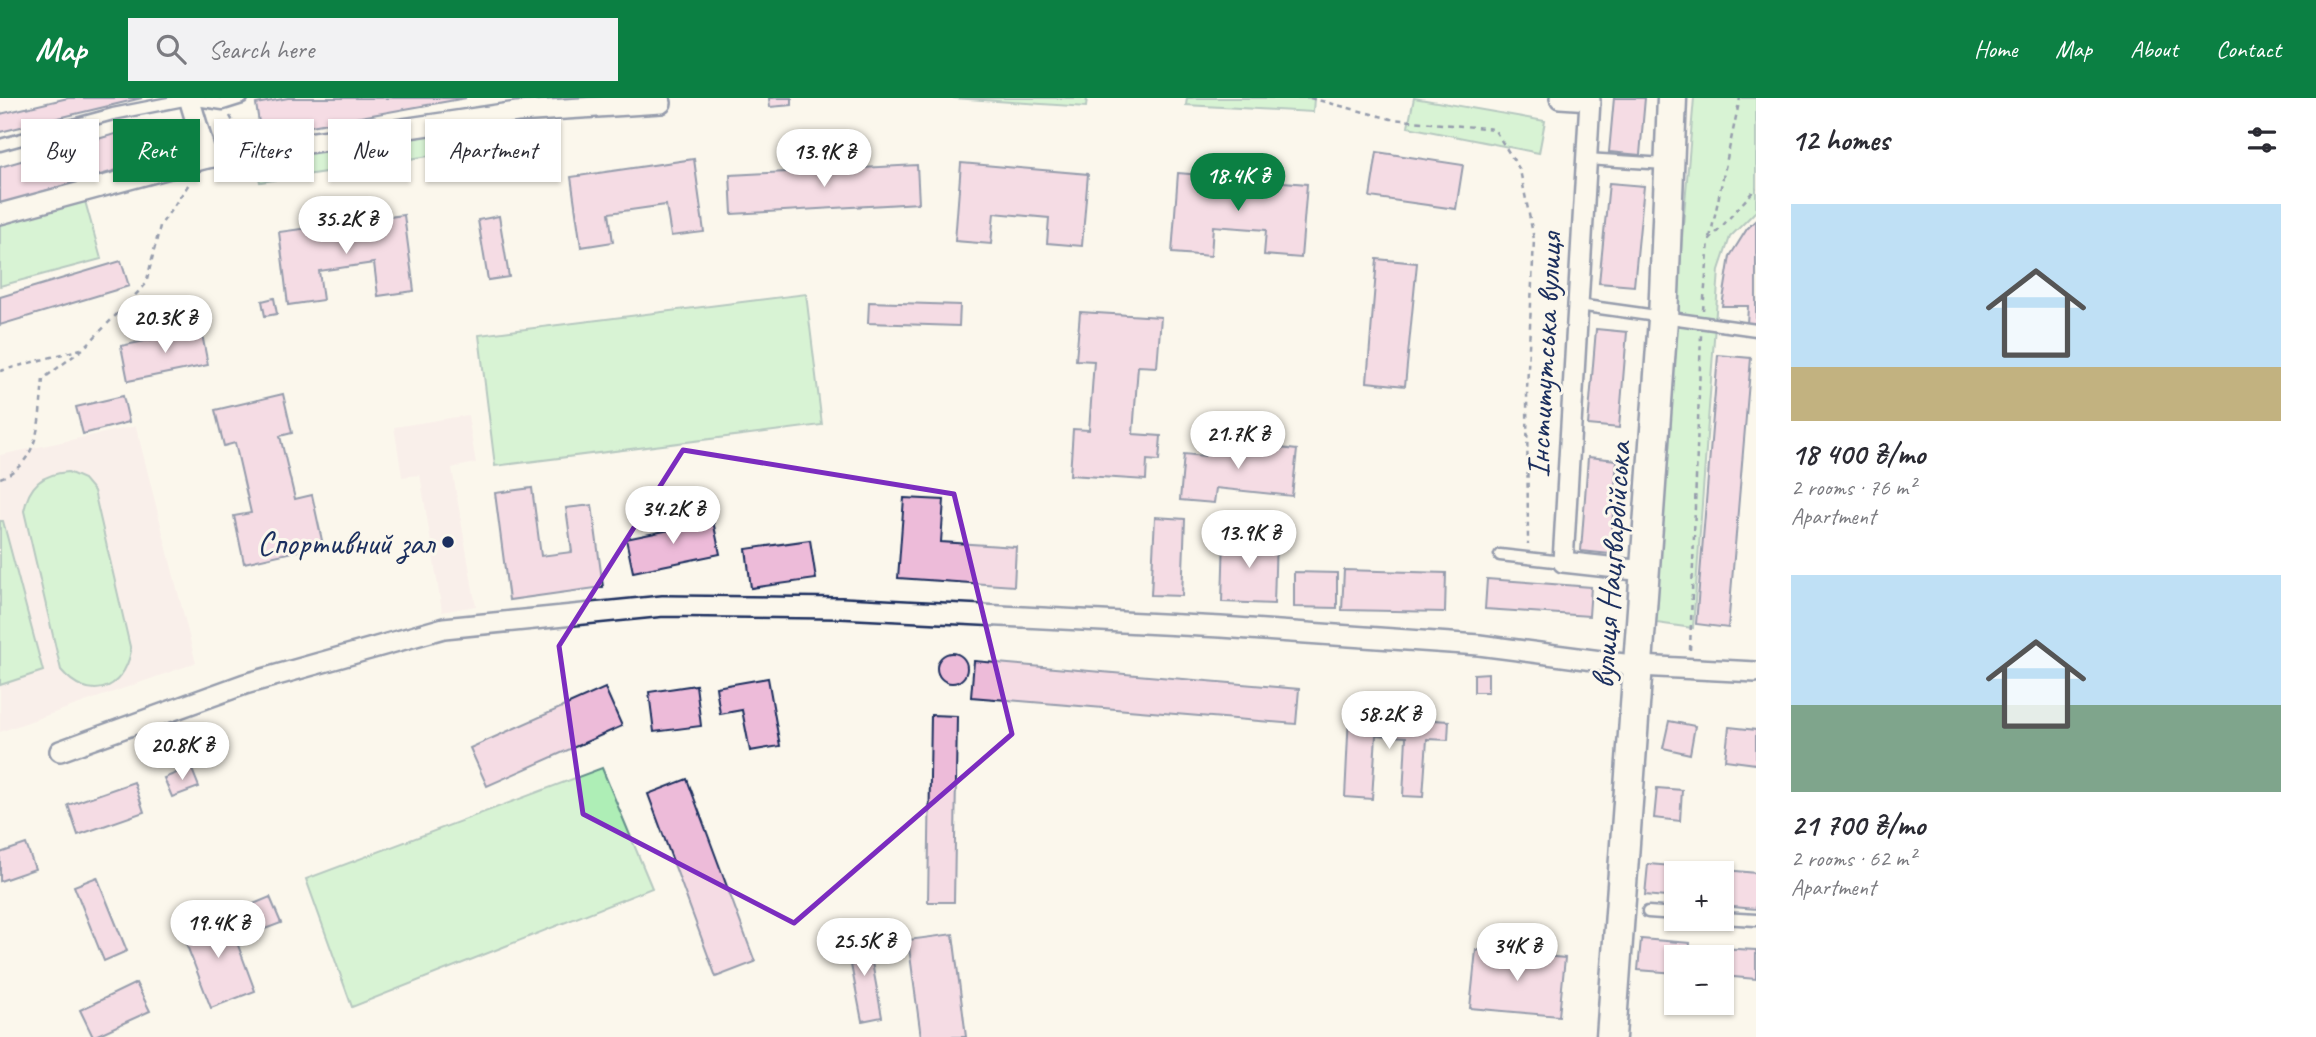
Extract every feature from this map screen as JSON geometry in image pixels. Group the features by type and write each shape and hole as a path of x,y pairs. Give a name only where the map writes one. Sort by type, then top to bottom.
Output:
{"street":[{"path":"189,98 207,158"},
{"name":"Інститутська вулиця","path":"1560,98 1590,100 1563,562"},
{"name":"вулиця Нацгвардійська","path":"1611,1037 1663,319 1672,98"},
{"path":"314,142 517,112 661,103"},
{"path":"0,214 214,157"},
{"path":"1563,562 1644,571"},
{"path":"60,751 245,684 444,628 663,606 841,608 1221,627 1479,645 1639,666 1756,672"}],"lane":[{"path":"0,145 113,114 189,98 223,104 242,98"},
{"path":"1586,159 1669,165"},
{"path":"1578,305 1756,330"},
{"path":"1500,555 1563,562"},
{"path":"1648,912 1664,913"},
{"path":"1734,919 1756,920"}],"path":[{"path":"1310,98 1391,119 1494,129 1520,170 1534,239 1527,390 1528,558"},
{"path":"1689,667 1702,322 1709,241 1740,98"},
{"path":"223,104 231,119"},
{"path":"0,478 12,473 35,447 43,379 84,348 146,284 160,226 207,158"},
{"path":"1709,241 1756,188"},
{"path":"0,371 84,348"}],"highlighted area":[{"path":"683,450 954,494 1012,734 794,923 583,814 559,646"}],"shaded area":[{"name":"Спортивний зал","path":"468,415 476,463 452,468 476,606 442,612 420,475 402,477 394,427"},
{"path":"136,426 196,663 0,732 0,455"}],"green space":[{"path":"953,98 1087,98 1086,107"},
{"path":"1187,98 1314,98 1313,112 1186,105"},
{"path":"1414,98 1545,121 1539,153 1408,127"},
{"path":"1694,98 1756,98 1756,211 1730,237 1719,270 1693,628 1649,622"},
{"path":"425,135 425,157 411,159 411,137"},
{"path":"328,149 328,172 314,174 314,151"},
{"path":"85,201 101,259 0,286 0,223"},
{"path":"806,294 822,425 495,466 479,335"},
{"path":"68,472 84,479 94,491 131,651 120,676 103,688 82,686 61,670 24,511 29,494 38,482 51,475"},
{"path":"0,521 3,521 43,671 0,685"},
{"path":"602,768 652,888 352,1007 306,879"}],"building":[{"path":"68,98 142,98 54,119 21,119 21,127 0,132 0,114"},
{"path":"288,98 466,98 350,119 328,119 328,123 314,125 314,119 258,119 256,104"},
{"path":"769,98 792,98 792,105 770,107"},
{"path":"1614,98 1645,98 1640,155 1609,152"},
{"path":"113,135 113,171 99,175 99,139"},
{"path":"1377,152 1463,165 1456,209 1370,197"},
{"path":"694,159 704,232 671,236 666,205 609,213 613,242 581,247 571,177"},
{"path":"21,161 21,182 76,182 0,204 0,167"},
{"path":"961,163 1088,174 1082,246 1047,243 1049,218 994,213 991,244 955,241"},
{"path":"917,165 919,203 732,214 730,175"},
{"path":"1178,173 1307,184 1301,258 1264,255 1266,230 1213,226 1211,256 1172,253"},
{"path":"1609,183 1644,186 1634,286 1599,283"},
{"path":"404,215 414,291 378,296 374,263 319,271 323,300 288,305 279,232"},
{"path":"499,216 509,277 488,280 478,220"},
{"path":"1756,220 1756,324 1747,324 1748,306 1722,306 1730,256"},
{"path":"1377,259 1417,263 1405,386 1367,382"},
{"path":"121,261 129,286 0,325 0,297"},
{"path":"274,298 277,314 265,316 262,301"},
{"path":"869,302 960,305 959,326 868,323"},
{"path":"1080,312 1161,317 1157,367 1138,366 1133,434 1161,436 1159,461 1147,460 1146,480 1070,475 1073,429 1089,430 1094,361 1076,360"},
{"path":"201,329 208,365 128,381 121,346"},
{"path":"1596,329 1627,332 1619,428 1588,425"},
{"path":"1718,355 1751,358 1728,628 1696,624"},
{"path":"283,394 292,433 280,436 295,499 312,495 323,545 244,563 234,516 251,513 235,443 224,446 215,410"},
{"path":"123,396 129,422 83,434 76,407"},
{"path":"1207,440 1297,450 1292,496 1216,488 1214,503 1180,500 1184,454 1205,456"},
{"path":"1588,457 1617,460 1610,554 1581,551"},
{"path":"532,488 541,556 572,552 566,508 592,505 603,587 509,600 495,493"},
{"path":"904,498 944,500 941,542 1016,547 1014,586 898,578"},
{"path":"1155,517 1185,519 1182,596 1151,595"},
{"path":"713,521 720,554 633,572 626,539"},
{"path":"1224,535 1276,537 1274,604 1222,602"},
{"path":"810,540 816,579 751,588 746,549"},
{"path":"1344,570 1446,573 1445,612 1342,610"},
{"path":"1294,572 1337,573 1337,608 1294,607"},
{"path":"1487,579 1591,587 1589,616 1485,609"},
{"path":"952,653 963,657 967,668 963,679 952,683 941,679 937,668 941,657"},
{"path":"974,661 1299,689 1296,724 971,697"},
{"path":"1488,673 1488,692 1474,692 1474,674"},
{"path":"768,678 780,746 750,751 742,710 720,714 716,687"},
{"path":"696,685 701,726 654,732 649,692"},
{"path":"605,688 622,726 487,786 470,748"},
{"path":"931,715 957,716 954,902 928,902"},
{"path":"1349,715 1449,721 1448,740 1427,739 1423,797 1403,796 1406,737 1376,735 1372,799 1345,797"},
{"path":"1669,721 1695,726 1690,754 1663,748"},
{"path":"1729,727 1756,730 1756,764 1725,760"},
{"path":"191,767 199,787 172,797 164,778"},
{"path":"687,779 755,962 716,977 648,794"},
{"path":"134,782 144,812 78,835 68,805"},
{"path":"1657,788 1682,790 1680,821 1654,818"},
{"path":"26,844 35,869 0,881 0,853"},
{"path":"1648,864 1664,865 1664,897 1645,895"},
{"path":"1734,871 1756,873 1756,909 1734,907"},
{"path":"97,877 127,951 104,961 74,886"},
{"path":"270,897 281,923 249,935 239,910"},
{"path":"226,913 255,991 211,1008 181,930"},
{"path":"953,934 966,1037 921,1037 908,940"},
{"path":"867,935 882,1017 862,1021 846,939"},
{"path":"1641,939 1690,943 1664,945 1664,972 1638,970"},
{"path":"1734,949 1756,950 1756,979 1734,977"},
{"path":"1476,950 1565,958 1559,1016 1470,1008"},
{"path":"136,983 150,1011 93,1037 80,1010"}],"place":[{"name":"Спортивний зал","path":"448,542"}]}
